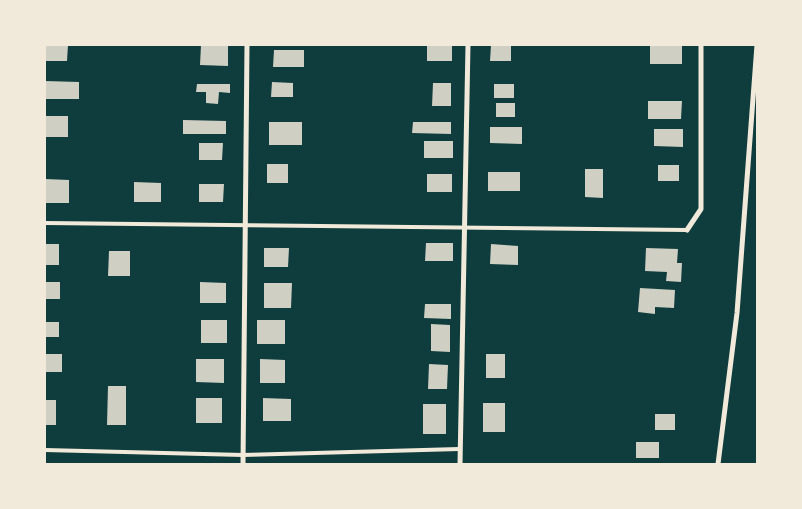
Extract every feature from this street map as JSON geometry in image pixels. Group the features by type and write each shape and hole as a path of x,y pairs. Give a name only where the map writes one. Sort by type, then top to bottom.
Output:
{"street":[{"path":"243,464 247,45"},
{"path":"460,464 468,45"},
{"path":"687,230 700,209 702,45"},
{"path":"718,464 737,312 757,45"}],"lane":[{"path":"45,223 687,230"},
{"path":"45,450 243,455 459,449"}],"building":[{"path":"45,45 68,45 67,61 45,61"},
{"path":"201,45 228,45 228,66 200,65"},
{"path":"427,45 452,45 452,61 427,61"},
{"path":"491,45 511,45 511,61 490,61"},
{"path":"650,45 682,45 682,64 650,64"},
{"path":"274,50 304,50 304,67 273,67"},
{"path":"45,81 79,82 79,99 45,99"},
{"path":"272,82 293,83 293,97 271,97"},
{"path":"433,83 451,83 451,106 432,106"},
{"path":"197,84 230,84 230,93 219,92 218,104 206,103 206,92 196,92"},
{"path":"494,84 514,84 514,98 494,98"},
{"path":"648,101 682,101 681,119 648,119"},
{"path":"496,103 515,103 515,117 496,117"},
{"path":"45,116 68,116 68,137 45,137"},
{"path":"183,120 226,121 226,134 183,134"},
{"path":"269,122 302,122 302,145 269,145"},
{"path":"413,122 451,122 451,134 412,133"},
{"path":"490,127 522,127 522,144 490,143"},
{"path":"654,129 683,129 683,147 654,146"},
{"path":"424,141 453,141 453,158 424,158"},
{"path":"199,143 223,143 222,160 199,160"},
{"path":"267,164 288,164 288,183 267,183"},
{"path":"658,165 679,165 679,181 658,181"},
{"path":"585,169 603,169 603,198 585,197"},
{"path":"488,172 520,172 520,191 488,191"},
{"path":"427,174 452,174 452,192 427,192"},
{"path":"45,179 69,180 69,203 45,203"},
{"path":"134,182 161,183 161,202 134,202"},
{"path":"199,184 224,184 223,202 199,202"},
{"path":"426,243 453,243 453,261 425,261"},
{"path":"45,244 59,244 59,265 45,265"},
{"path":"491,244 518,246 518,265 490,264"},
{"path":"264,248 289,248 288,267 264,267"},
{"path":"646,248 678,249 677,263 682,263 681,282 666,281 667,272 645,271"},
{"path":"109,251 130,251 130,276 108,276"},
{"path":"45,282 60,282 60,299 45,299"},
{"path":"200,282 226,283 226,303 200,303"},
{"path":"264,283 292,283 291,308 264,308"},
{"path":"640,288 675,290 674,308 655,307 655,314 638,312"},
{"path":"425,304 451,304 451,319 424,318"},
{"path":"201,320 227,320 227,343 201,343"},
{"path":"257,320 285,320 285,344 257,344"},
{"path":"45,322 59,322 59,337 45,337"},
{"path":"431,324 450,325 450,352 431,351"},
{"path":"45,354 62,354 62,372 45,372"},
{"path":"486,354 505,354 505,378 486,378"},
{"path":"196,359 224,359 224,383 196,382"},
{"path":"260,359 285,360 285,383 260,383"},
{"path":"429,364 448,365 447,389 428,389"},
{"path":"108,386 126,386 126,425 107,425"},
{"path":"196,398 222,398 222,423 196,423"},
{"path":"263,398 291,399 291,421 263,421"},
{"path":"45,400 56,400 56,425 45,425"},
{"path":"483,403 505,403 505,432 483,432"},
{"path":"423,404 446,404 446,434 423,434"},
{"path":"655,414 675,414 675,430 655,430"},
{"path":"636,442 659,442 659,458 636,458"}]}
